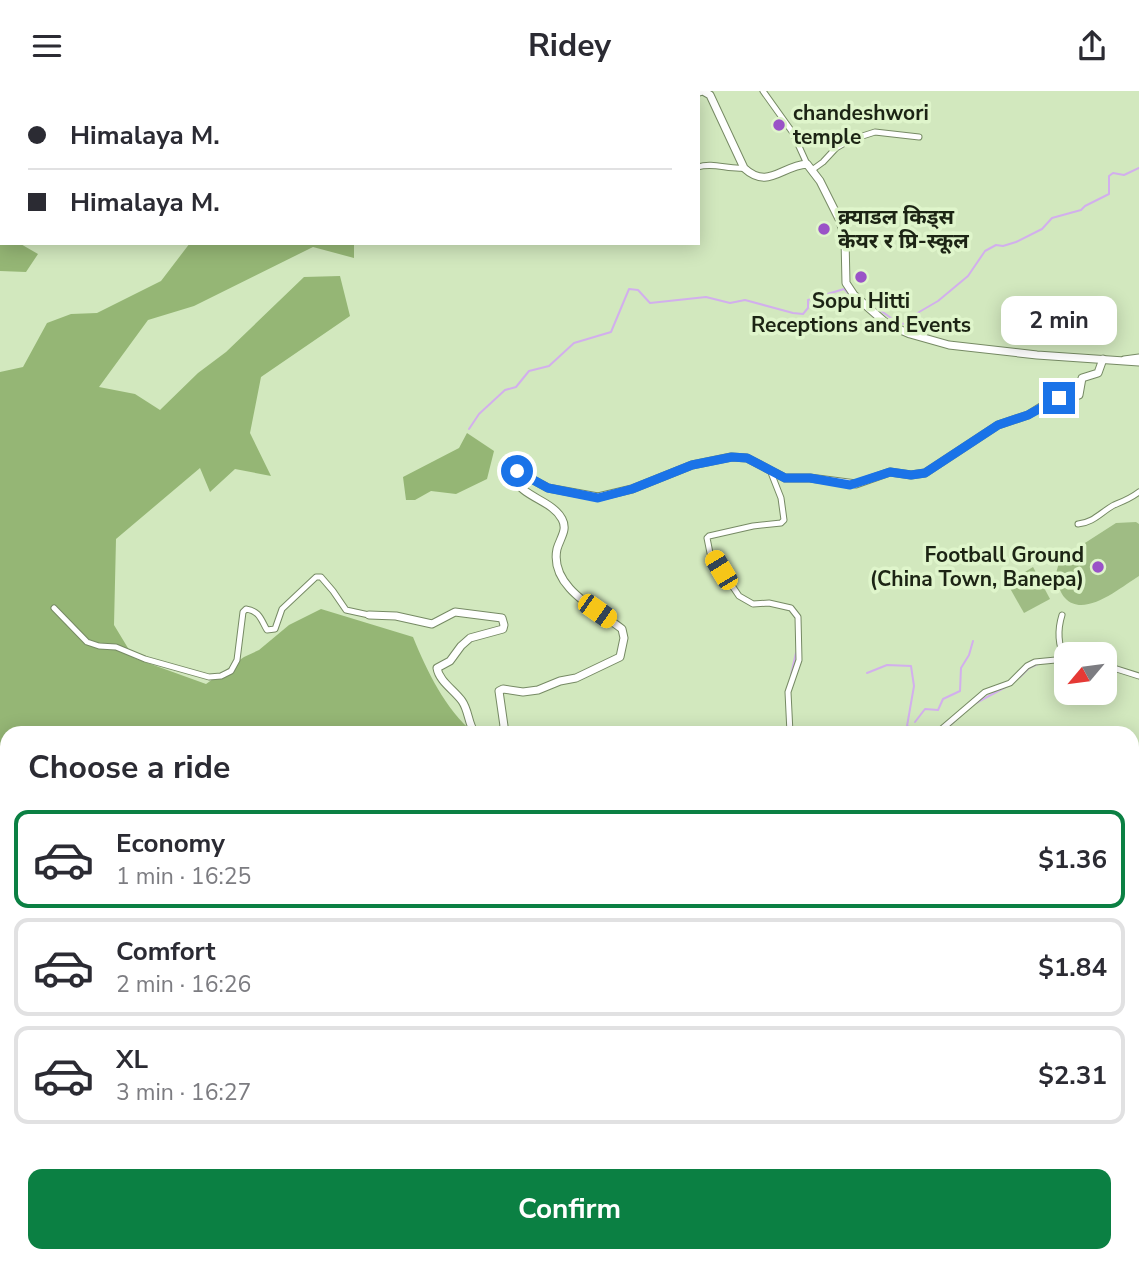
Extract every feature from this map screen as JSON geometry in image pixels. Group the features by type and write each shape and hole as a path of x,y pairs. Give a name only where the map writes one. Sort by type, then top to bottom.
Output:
{"street":[{"path":"763,91 793,133 840,221 845,239 846,283 854,295 887,324 910,334 950,345 1037,355 1139,362"},
{"path":"709,92 744,168 752,175 765,179 798,165 810,167 824,162 836,148 869,134 881,132 919,137"},
{"path":"700,166 744,168"},
{"path":"1114,360 1139,357"},
{"path":"503,726 499,691 506,688 530,692 576,678 620,657 624,638 622,629 575,594 566,583 556,552 564,527 560,516 522,489 516,482 514,473 521,472 540,486 598,498 632,489 701,462 740,457 756,461 785,478 810,478 850,485 890,472 919,475 933,469 998,425 1028,415 1052,400 1079,395 1082,378 1096,375 1102,359"},
{"path":"770,470 782,498 784,520 781,523 753,526 707,538 710,553 739,596 752,604 769,603 790,608 798,617 799,660 788,692 790,726"},
{"path":"1078,524 1129,500 1139,492"},
{"path":"54,608 87,642 116,647 145,659 209,677 221,676 230,671 237,660 243,612 246,609 253,610 265,621 267,630 272,631 282,609 316,577 321,577 329,585 346,610 369,615 396,616 432,624 455,612 502,618 502,629 470,638 450,661 437,668 439,675 462,701 471,726"},
{"path":"1059,642 1062,615"},
{"path":"945,726 985,692 1010,683 1027,666 1035,662 1054,660"},
{"path":"1117,669 1139,675"}],"green space":[{"path":"0,245 22,245 38,254 26,272 0,271"},
{"path":"188,245 354,245 354,258 313,247 194,306 148,320 99,387 135,394 160,410 198,373 226,352 304,277 340,276 350,316 261,377 250,433 271,476 235,469 210,492 200,468 116,539 114,625 134,658 206,684 244,657 259,650 289,625 321,609 413,637 446,701 467,726 0,726 0,372 23,367 47,323 71,314 97,313 161,281"},
{"path":"467,433 494,451 487,479 456,494 431,491 415,500 406,500 403,477 459,448"},
{"name":"Football Ground (China Town, Banepa)","path":"1116,523 1139,524 1139,576 1092,603 1073,604 1065,598 1055,577 1060,559"},
{"path":"1033,567 1050,599 1024,613 1007,583"}],"waterway":[{"path":"877,308 898,323 905,324 968,276 985,251 996,245 1016,242 1042,229 1052,218 1081,210 1109,194 1109,176 1113,173 1124,175 1139,168"},
{"path":"469,429 479,414 505,390 516,387 529,371 549,366 574,343 611,332 629,289 638,290 650,303 706,297 730,303 745,300 803,314 808,308 808,300 844,289 850,295"},
{"path":"915,722 925,709 938,710 943,699 960,691 961,668 973,641"},
{"path":"791,675 796,653"},
{"path":"1020,677 1038,664"},
{"path":"867,673 887,665 911,666 914,686 907,726"},
{"path":"976,703 1013,683"},
{"path":"949,726 958,718"}],"place":[{"name":"chandeshwori temple","path":"779,125"},
{"name":"क्र्याडल किड्स केयर र प्रि-स्कूल","path":"824,229"},
{"name":"Sopu Hitti Receptions and Events","path":"861,277"},
{"name":"Football Ground (China Town, Banepa)","path":"1098,567"}],"route":[{"path":"517,471 540,486 598,498 645,485 701,462 732,457 756,461 785,478 810,478 850,485 890,472 911,475 925,473 998,425 1028,415 1059,398"}]}
